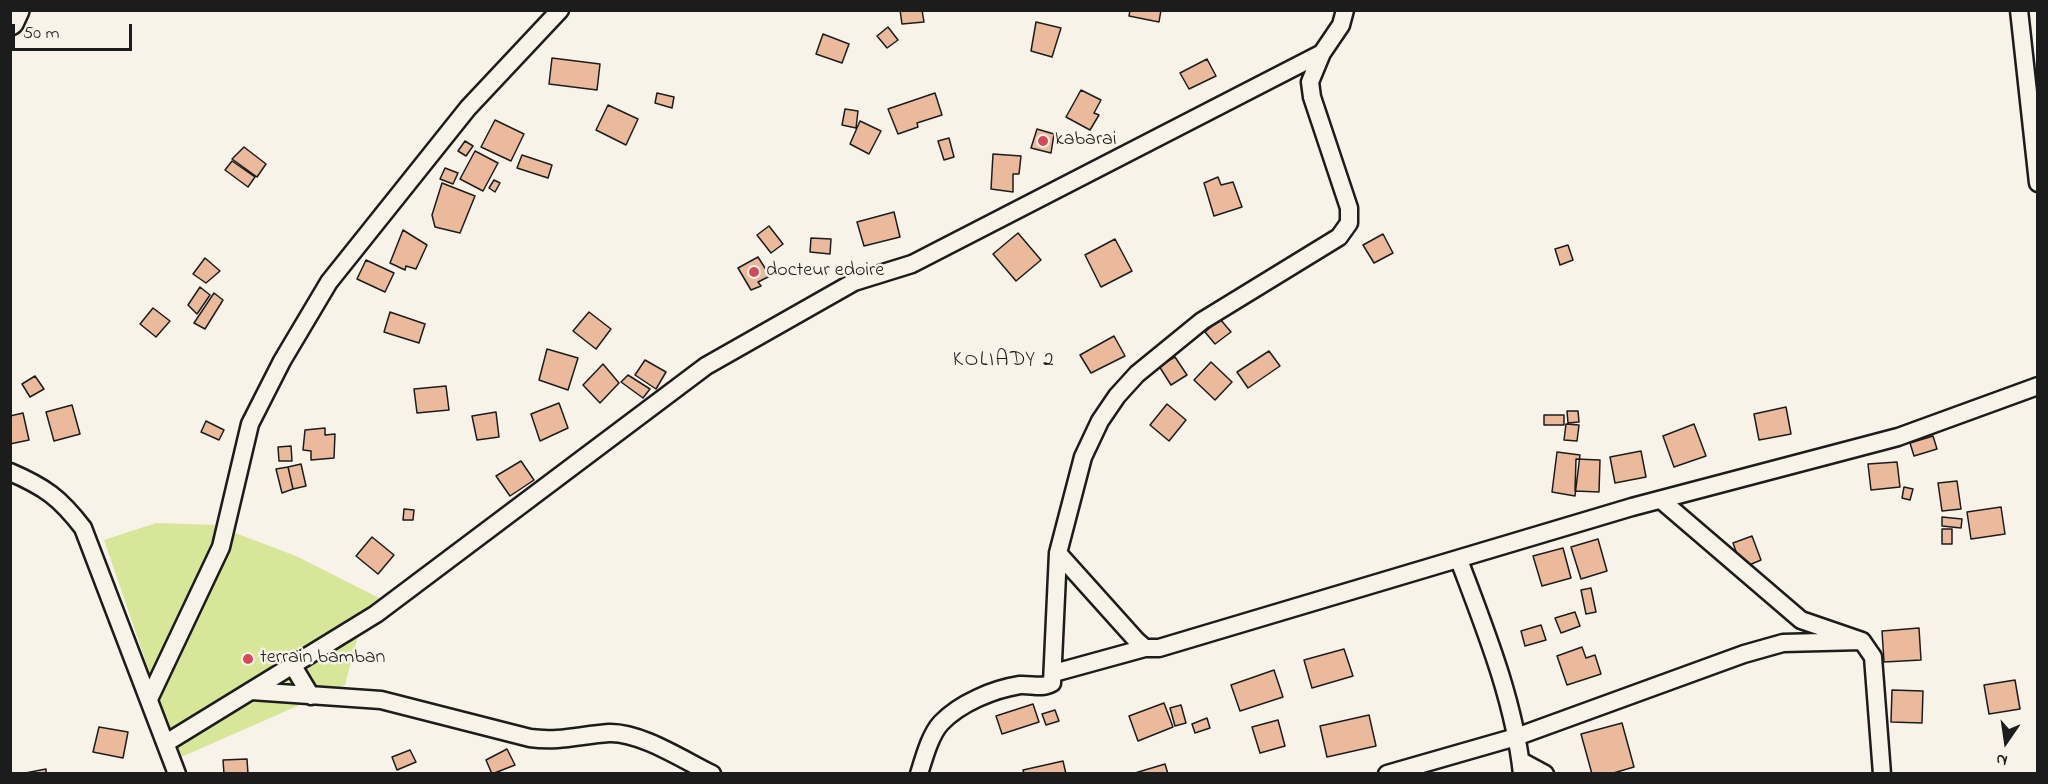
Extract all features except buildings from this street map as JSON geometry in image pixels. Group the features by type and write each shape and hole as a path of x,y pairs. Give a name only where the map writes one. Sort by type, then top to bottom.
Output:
{"main road":[{"path":"10,21 15,10"}],"street":[{"path":"149,699 221,547 250,424 288,351 329,282 468,108 560,10"},
{"path":"919,774 941,723 984,695 1022,685 1048,685 1052,682 1058,553 1083,456 1100,421 1117,396 1137,374 1202,321 1339,237 1349,223 1349,208 1312,97 1310,82 1322,53 1341,25 1345,10"},
{"path":"2019,10 2037,183"},
{"path":"166,743 376,615 706,366 854,282 912,264 1322,53"},
{"path":"1054,673 1145,648 1159,648 1661,500 1898,437 2037,386"},
{"path":"10,472 41,485 64,503 83,528 177,774"},
{"path":"1661,500 1801,620 1862,641 1873,657 1882,774"},
{"path":"1058,553 1145,648"},
{"path":"1459,560 1488,636 1522,767 1545,774"},
{"path":"1387,774 1499,740 1516,737 1744,654 1783,643 1862,641"},
{"path":"293,666 311,696"},
{"path":"251,691 381,700 538,740 554,741 610,733 638,737 712,774"}],"green space":[{"name":"terrain bamban","path":"156,523 214,525 296,556 395,606 359,632 345,685 179,758 104,540"}],"place":[{"name":"kabarai","path":"1043,141"},
{"name":"docteur edoire","path":"754,272"},
{"name":"terrain bamban","path":"248,659"}],"district":[{"name":"KOLIADY 2","path":"1004,362"}]}
